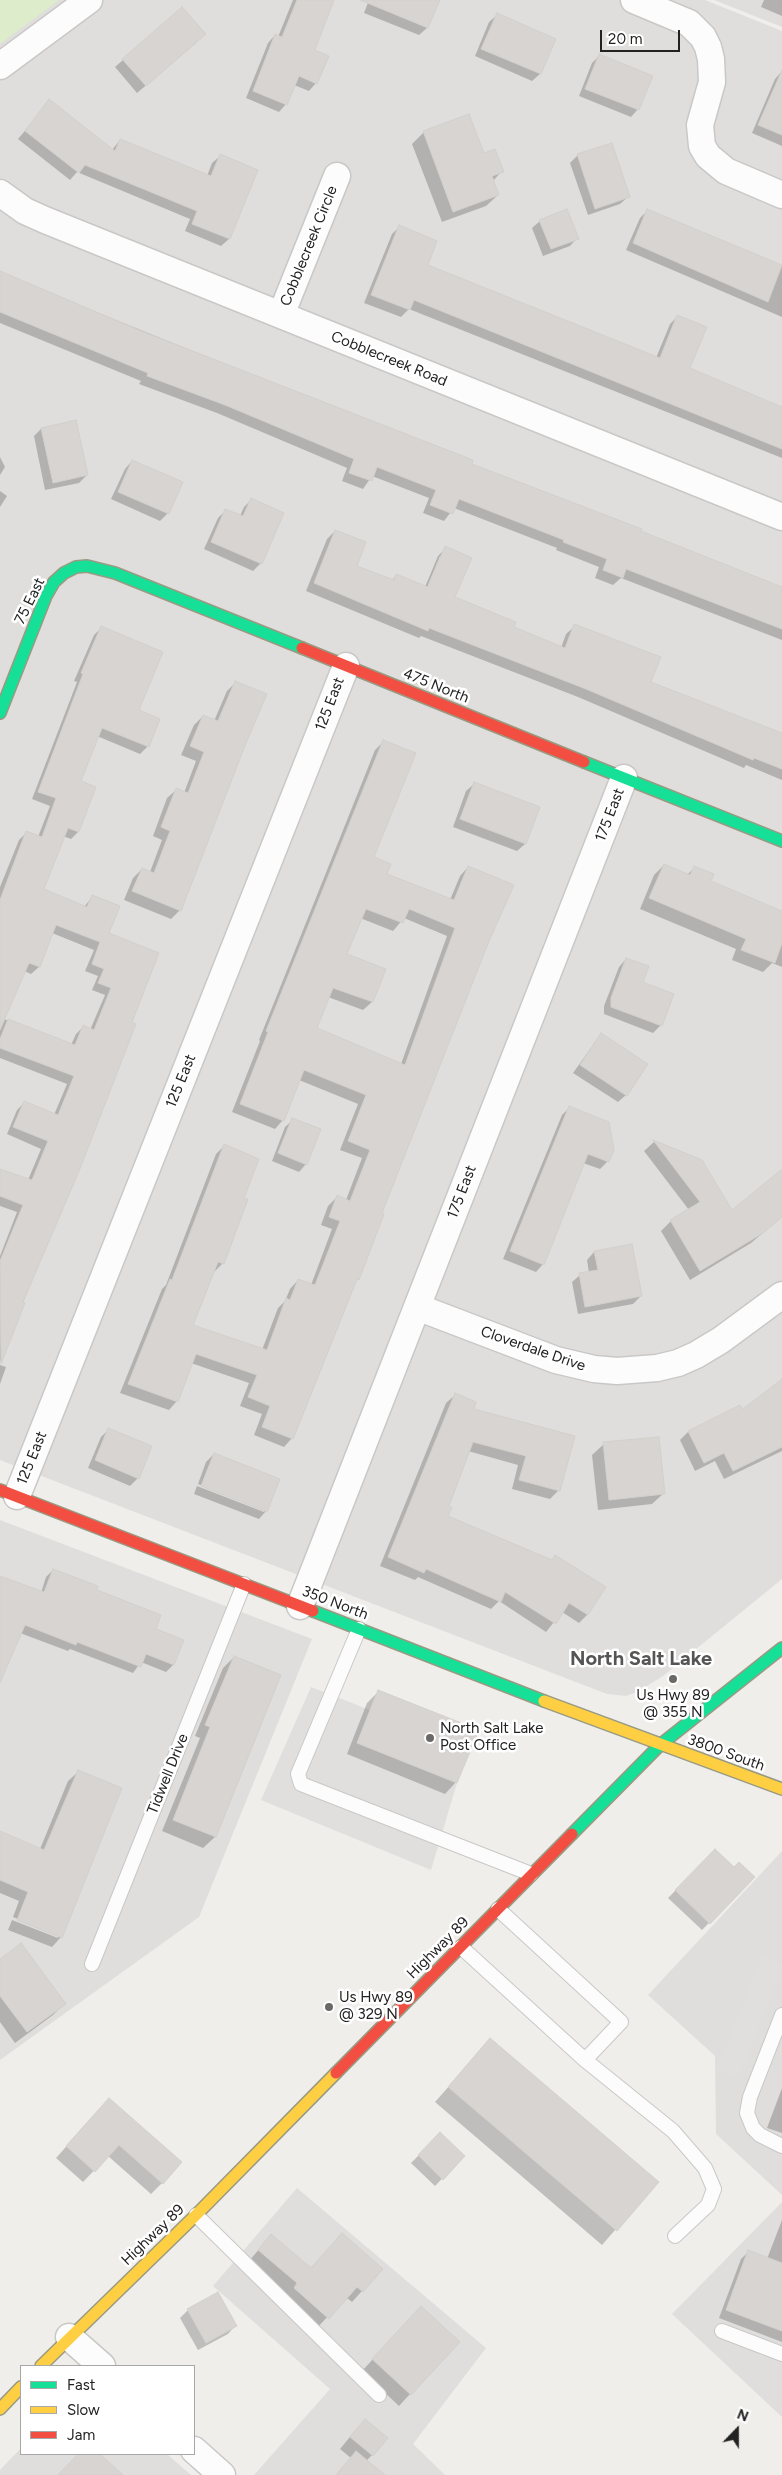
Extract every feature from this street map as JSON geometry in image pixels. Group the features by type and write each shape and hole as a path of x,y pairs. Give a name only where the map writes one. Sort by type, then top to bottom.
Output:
{"street":[{"path":"0,66 89,0"},
{"path":"634,0 689,23 703,37 708,47 711,59 712,82 700,124 702,146 708,156 726,171 782,195"},
{"name":"Cobblecreek Circle","path":"281,315 337,176"},
{"name":"Cobblecreek Road","path":"0,193 25,211 45,220 782,517"},
{"name":"475 North","path":"76,567 87,566 115,573 782,841"},
{"name":"75 East","path":"0,713 46,596 54,582 64,573 76,567"},
{"name":"125 East","path":"8,1493 346,666"},
{"name":"175 East","path":"300,1606 624,778"},
{"name":"Cloverdale Drive","path":"417,1307 556,1360 594,1369 617,1371 657,1368 678,1363 696,1355 721,1340 782,1295"},
{"name":"350 North","path":"8,1493 660,1745"},
{"name":"Highway 89","path":"42,2365 196,2215 660,1745 782,1648"},
{"name":"3800 South","path":"660,1745 782,1789"},
{"path":"69,2337 101,2365"},
{"path":"0,2409 20,2388"},
{"path":"195,2451 222,2475"}],"lane":[{"name":"Tidwell Drive","path":"92,1964 244,1584"},
{"path":"359,1629 298,1774 301,1784 531,1874"},
{"path":"498,1909 621,2022 585,2060"},
{"path":"461,1947 585,2060 673,2131 705,2168 714,2189 708,2205 675,2236"},
{"path":"782,2015 750,2097 747,2113 748,2120 760,2135 782,2146"},
{"path":"196,2215 379,2395"},
{"path":"722,2331 782,2354"}],"shaded area":[{"path":"0,0 705,0 782,31 782,1579 663,1676 637,1692 626,1696 607,1694 0,1460"},
{"path":"714,0 782,0 782,27 777,25"},
{"path":"0,1520 312,1639 199,1917 0,2060"},
{"path":"311,1687 370,1710 357,1743 457,1783 431,1870 261,1800"},
{"path":"782,1851 782,2195 716,2134 715,2056 648,1995"},
{"path":"762,1956 782,1964 782,1968 739,2077 717,2069"},
{"path":"297,2188 486,2348 413,2444 445,2475 254,2475 330,2389 213,2286"},
{"path":"782,2202 782,2417 672,2314"},
{"path":"20,2449 20,2455 168,2455 191,2475 0,2475 0,2470"}],"green space":[{"path":"0,0 59,0 0,44"}],"building":[{"path":"297,0 334,0 315,50 329,56 317,84 299,76 287,105 253,91 275,34 282,37"},
{"path":"360,0 440,0 428,28"},
{"path":"182,7 206,34 146,86 122,59"},
{"path":"497,13 556,39 541,74 481,49"},
{"path":"599,54 653,76 639,110 585,89"},
{"path":"782,70 782,135 758,125"},
{"path":"49,99 115,151 120,139 211,176 220,154 258,170 230,239 192,224 197,211 85,165 79,173 25,131"},
{"path":"469,114 484,153 495,149 504,172 492,176 499,195 453,212 423,131"},
{"path":"612,143 630,197 595,209 577,154"},
{"path":"567,209 579,239 551,249 539,220"},
{"path":"647,209 782,265 768,302 633,243"},
{"path":"399,225 437,241 428,265 660,358 677,315 707,327 690,368 782,407 782,449 414,300 410,310 371,295"},
{"path":"0,271 141,331 473,460 472,464 642,529 641,531 782,587 782,629 626,569 623,578 603,570 607,559 459,499 453,514 430,505 436,490 377,467 372,481 349,473 354,459 225,405 147,376 148,373 0,312"},
{"path":"76,420 88,475 53,483 41,428"},
{"path":"132,460 183,482 169,514 118,492"},
{"path":"251,498 284,513 262,564 211,542 225,509 243,516"},
{"path":"335,530 366,542 357,566 394,580 396,574 428,587 445,546 472,558 455,597 516,622 514,627 565,648 574,624 661,657 651,682 782,733 782,769 754,758 753,760 586,689 429,628 428,631 314,583"},
{"path":"101,626 163,652 139,710 160,719 149,747 102,728 81,781 96,787 79,832 68,828 44,889 87,907 92,895 120,906 109,933 159,953 132,1022 136,1024 79,1171 23,1302 25,1303 1,1364 0,1261 23,1205 0,1196 0,1169 32,1180 48,1141 13,1127 24,1101 58,1115 74,1076 0,1048 0,1039 8,1019 75,1045 83,1025 94,1030 111,988 98,983 104,969 92,964 100,942 56,925 40,967 29,963 0,1030 0,900 26,831 42,837 56,798 38,792 83,674 81,673"},
{"path":"235,681 267,694 181,911 132,891 142,868 154,873 170,831 161,827 176,788 188,793 204,752 190,746 203,715 218,721"},
{"path":"383,740 416,753 374,857 391,864 387,874 454,900 468,866 514,885 489,941 382,1213 384,1214 359,1280 357,1279 293,1439 262,1427 270,1406 248,1397 257,1375 196,1354 178,1402 128,1384 170,1279 172,1280 224,1144 259,1159 244,1198 248,1199 224,1264 218,1262 193,1325 267,1350 286,1298 290,1300 298,1279 315,1285 340,1221 329,1217 337,1195 350,1201 370,1150 348,1141 366,1095 304,1070 284,1121 240,1104 268,1032 266,1031","holes":["366,909 403,923 409,909 455,928 405,1065 317,1028 333,988 373,1002 386,969 347,954"]},
{"path":"474,782 540,807 526,844 460,819"},
{"path":"664,864 690,875 694,866 714,874 711,881 782,911 782,943 775,963 741,950 746,939 649,898"},
{"path":"626,958 649,966 643,982 674,994 662,1026 611,1007 611,998"},
{"path":"601,1033 648,1064 627,1096 580,1065"},
{"path":"569,1106 609,1122 614,1150 609,1162 588,1154 544,1265 510,1251"},
{"path":"292,1118 321,1129 307,1165 278,1153"},
{"path":"653,1140 702,1160 732,1210 782,1169 782,1217 763,1233 700,1271 670,1220 700,1202"},
{"path":"632,1244 642,1296 585,1307 579,1273 598,1270 594,1251"},
{"path":"782,1379 782,1447 733,1471 724,1453 704,1463 688,1431 740,1405 743,1409"},
{"path":"455,1393 476,1402 474,1409 575,1436 560,1491 519,1480 526,1456 473,1442 449,1506 452,1508 448,1516 552,1560 555,1555 606,1587 588,1615 569,1603 556,1624 505,1592 501,1602 426,1569 424,1573 388,1557"},
{"path":"108,1428 152,1446 139,1479 95,1460"},
{"path":"659,1437 665,1494 609,1500 603,1442"},
{"path":"214,1453 280,1479 267,1512 201,1486"},
{"path":"53,1569 98,1586 97,1590 161,1615 156,1629 184,1640 174,1665 146,1654 141,1667 77,1642 76,1645 25,1625 0,1683 0,1576 44,1592"},
{"path":"234,1656 281,1675 216,1837 173,1820 210,1727 205,1725"},
{"path":"378,1690 479,1730 457,1783 357,1743"},
{"path":"78,1770 122,1788 62,1938 17,1920 28,1892 0,1880 0,1831 44,1850"},
{"path":"715,1849 734,1867 739,1862 755,1877 710,1924 675,1890"},
{"path":"21,1943 66,2004 27,2032 0,1996 0,1959"},
{"path":"490,2038 659,2182 617,2231 448,2087"},
{"path":"109,2098 182,2162 163,2184 119,2145 95,2172 66,2146"},
{"path":"440,2132 465,2156 443,2180 418,2155"},
{"path":"342,2233 383,2269 363,2292 357,2287 329,2319 294,2288 297,2283 258,2250 271,2234 311,2268"},
{"path":"748,2250 782,2263 782,2331 726,2310"},
{"path":"218,2292 237,2326 206,2343 187,2309"},
{"path":"421,2306 460,2342 411,2395 372,2359"},
{"path":"365,2419 388,2438 373,2456 350,2437"},
{"path":"356,2451 385,2475 336,2475"},
{"path":"77,2455 101,2455 123,2475 58,2475"}],"traffic: fast":[{"path":"0,713 46,596 54,582 64,573 76,567 87,566 115,573 302,648"},
{"path":"584,762 782,841"},
{"path":"313,1611 544,1701"},
{"path":"572,1834 660,1745 782,1648"}],"traffic: slow":[{"path":"544,1701 782,1789"},
{"path":"42,2365 196,2215 336,2073"},
{"path":"0,2409 20,2388"}],"traffic: jam":[{"path":"302,648 584,762"},
{"path":"0,1490 313,1611"},
{"path":"336,2073 572,1834"}],"place":[{"name":"Us Hwy 89 @ 355 N","path":"673,1679"},
{"name":"North Salt Lake Post Office","path":"430,1738"},
{"name":"Us Hwy 89 @ 329 N","path":"329,2007"}],"district":[{"name":"North Salt Lake","path":"641,1659"}]}
